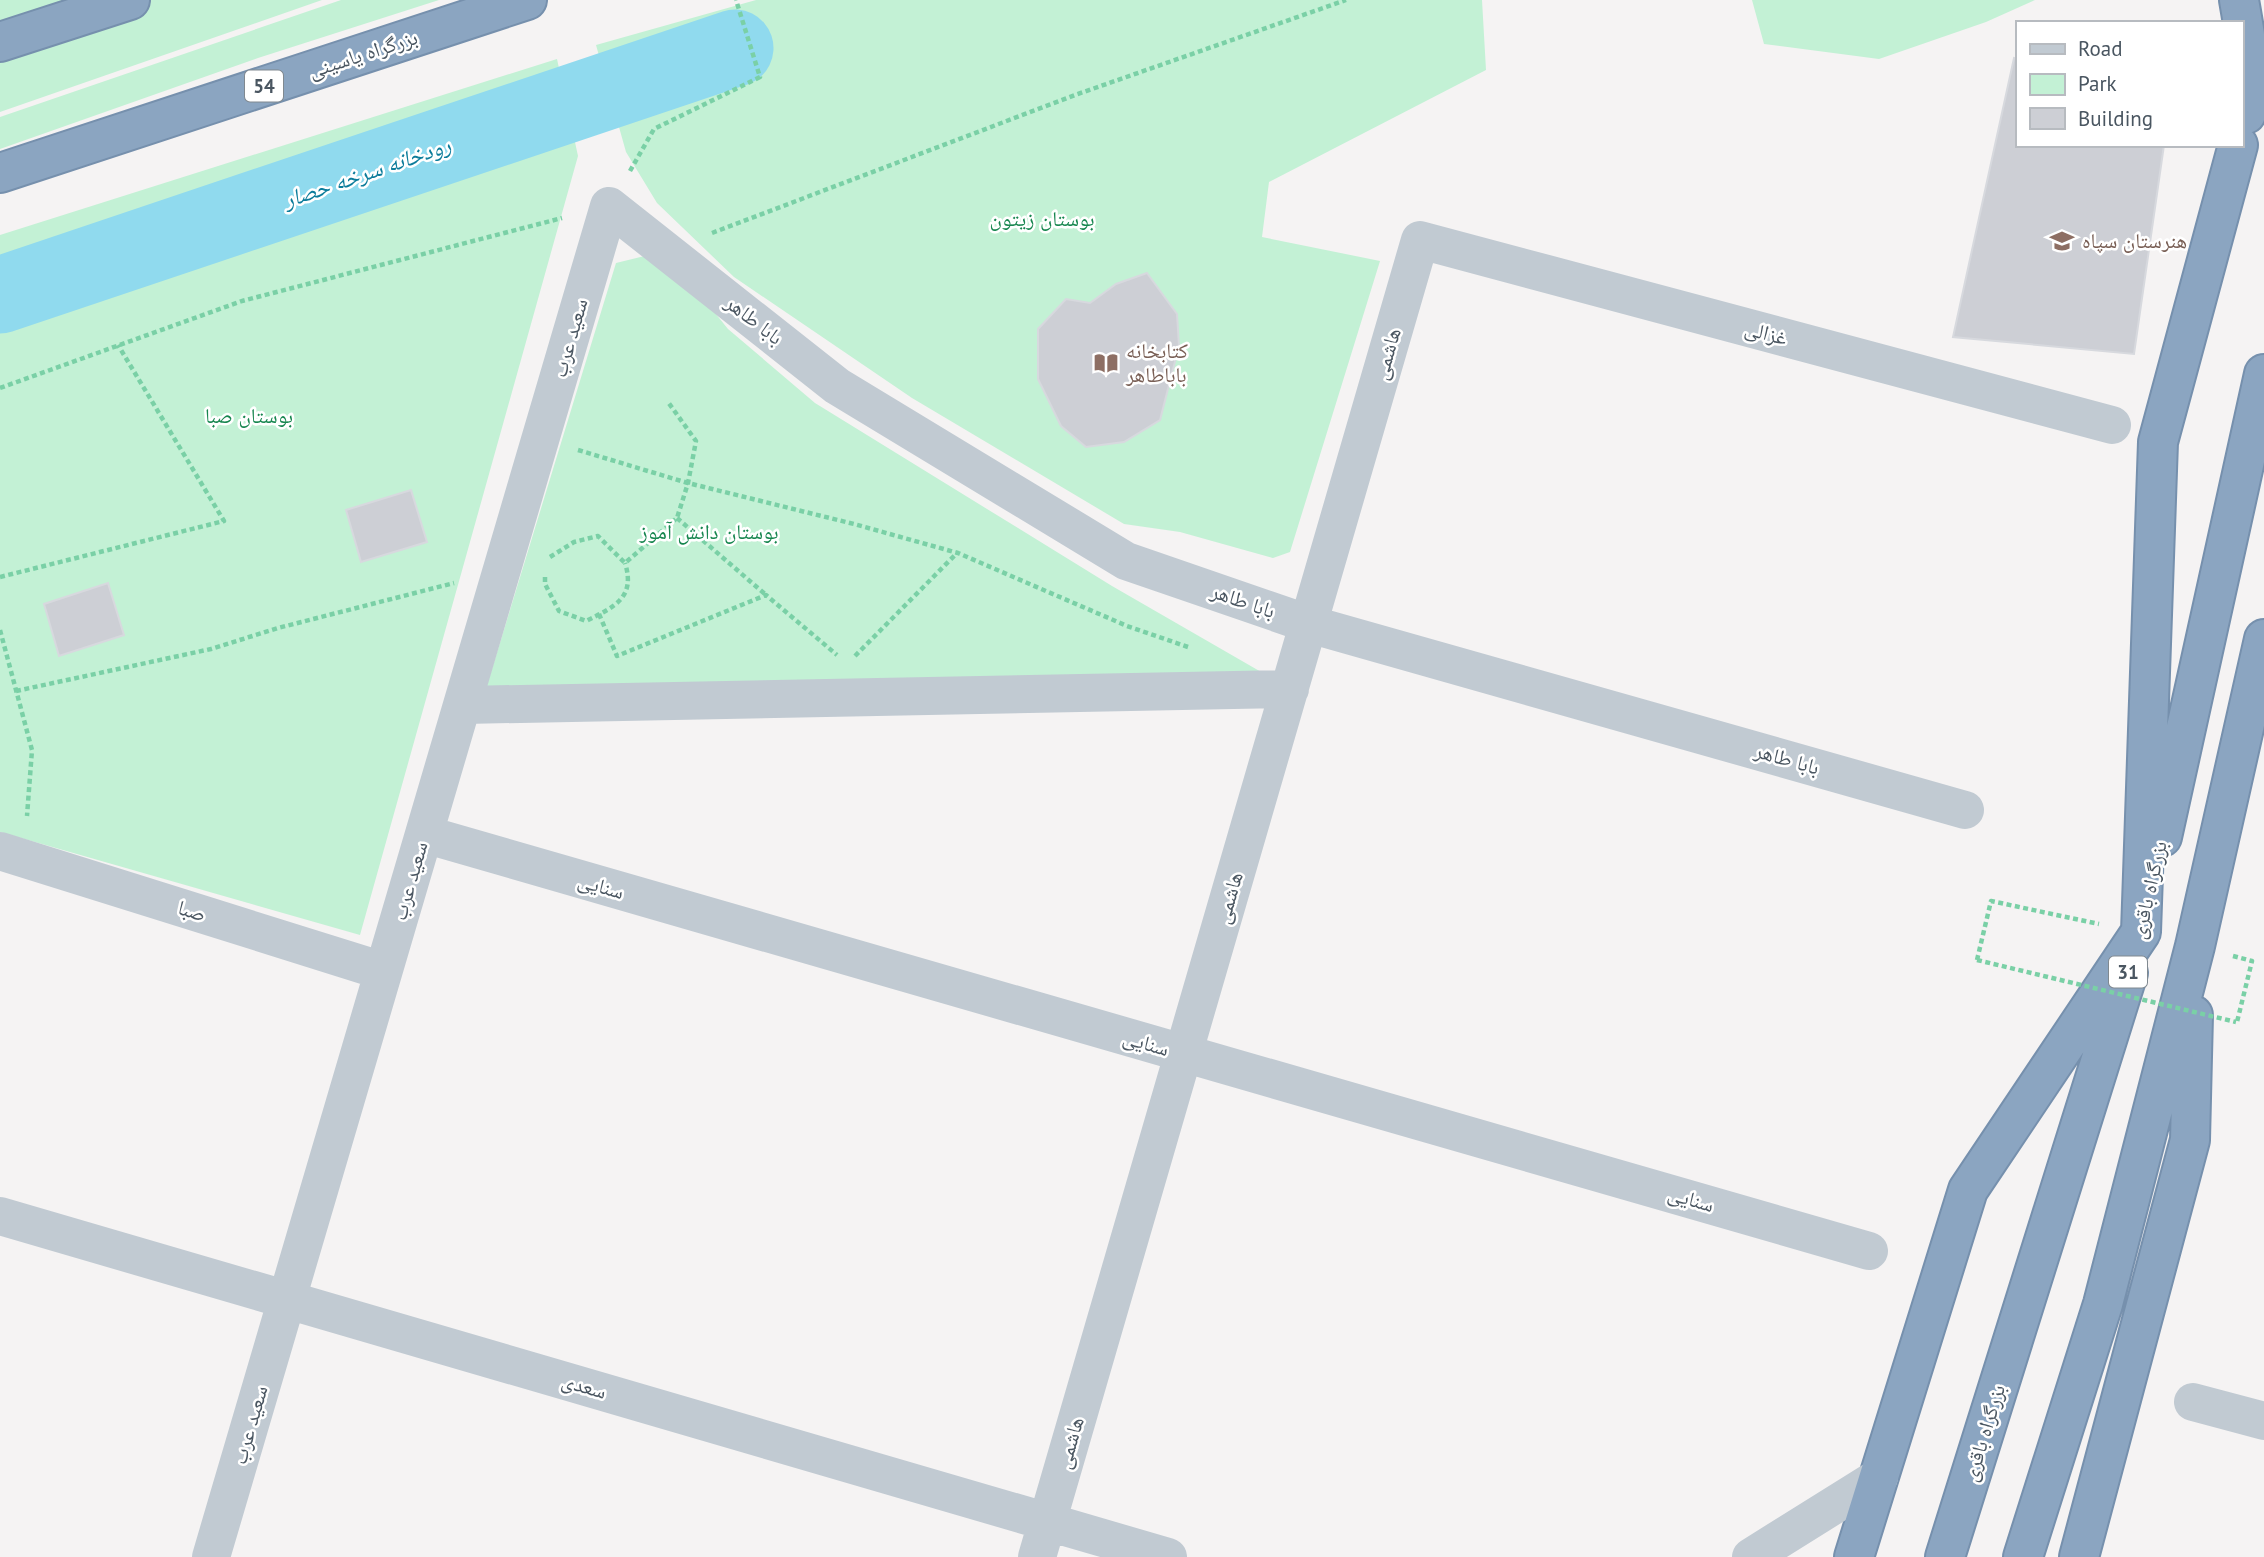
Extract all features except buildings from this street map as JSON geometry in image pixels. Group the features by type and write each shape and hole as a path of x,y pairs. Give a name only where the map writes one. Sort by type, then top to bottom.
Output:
{"highway":[{"path":"0,42 130,0"},
{"name":"بزرگراه یاسینی","path":"0,173 527,0"},
{"path":"2239,0 2243,21"},
{"path":"2243,23 2243,98"},
{"path":"2243,127 2264,66"},
{"path":"1854,1557 1968,1190 2141,932 2158,442 2237,147"},
{"name":"بزرگراه باقری","path":"1945,1557 2141,932 2264,374"},
{"path":"2023,1557 2103,1304 2195,946 2264,639"},
{"path":"2079,1557 2190,1140 2195,946"}],"street":[{"name":"بابا طاهر","path":"609,206 837,386 1126,561 1309,624 1965,810"},
{"name":"سعید عرب","path":"211,1557 609,206"},
{"name":"غزالی","path":"1420,240 2112,425"},
{"name":"هاشمی","path":"1042,1539 1420,240"},
{"path":"464,705 1290,689"},
{"name":"سنایی","path":"424,834 1869,1251"},
{"name":"صبا","path":"12,855 383,971"},
{"name":"سعدی","path":"0,1216 287,1300 1042,1539 1168,1557"},
{"path":"2193,1402 2264,1421"},
{"path":"1751,1557 1879,1477"}],"path":[{"path":"0,388 242,301 609,206 654,129 760,77 736,0"},
{"path":"665,251 1075,95 1346,0"},
{"path":"0,577 224,521 118,345"},
{"path":"625,563 677,518 688,483 696,441 668,402"},
{"path":"541,438 688,483 958,552 1127,626 1191,648"},
{"path":"677,518 846,664 958,552"},
{"path":"545,561 574,542 598,536 625,563 629,576 627,591 610,609 586,621 559,611 545,584 545,572"},
{"path":"16,691 211,649 278,628 502,571"},
{"path":"599,614 617,656 766,595"},
{"path":"0,630 32,750 12,855"},
{"path":"2141,932 1992,901 1977,960 2236,1022 2252,961"}],"green space":[{"path":"0,0 322,0 0,112"},
{"path":"341,0 439,0 258,58 0,149 0,117"},
{"name":"بوستان زیتون","path":"756,0 1482,0 1486,70 1269,182 1262,237 1380,261 1290,552 1273,558 1180,532 1124,524 912,398 734,277 657,203 626,152 596,45"},
{"path":"1752,0 2035,0 1986,22 1879,59 1764,44"},
{"name":"بوستان صبا","path":"557,59 578,156 360,935 0,832 0,235"},
{"name":"بوستان دانش آموز","path":"665,251 728,329 815,403 1112,586 1275,680 484,695 616,263"}],"waterway":[{"name":"رودخانه سرخه حصار","path":"0,295 735,48"}],"place":[{"name":"هنرستان سپاه","path":"2062,241"},
{"name":"کتابخانه باباطاهر","path":"1106,363"}]}
